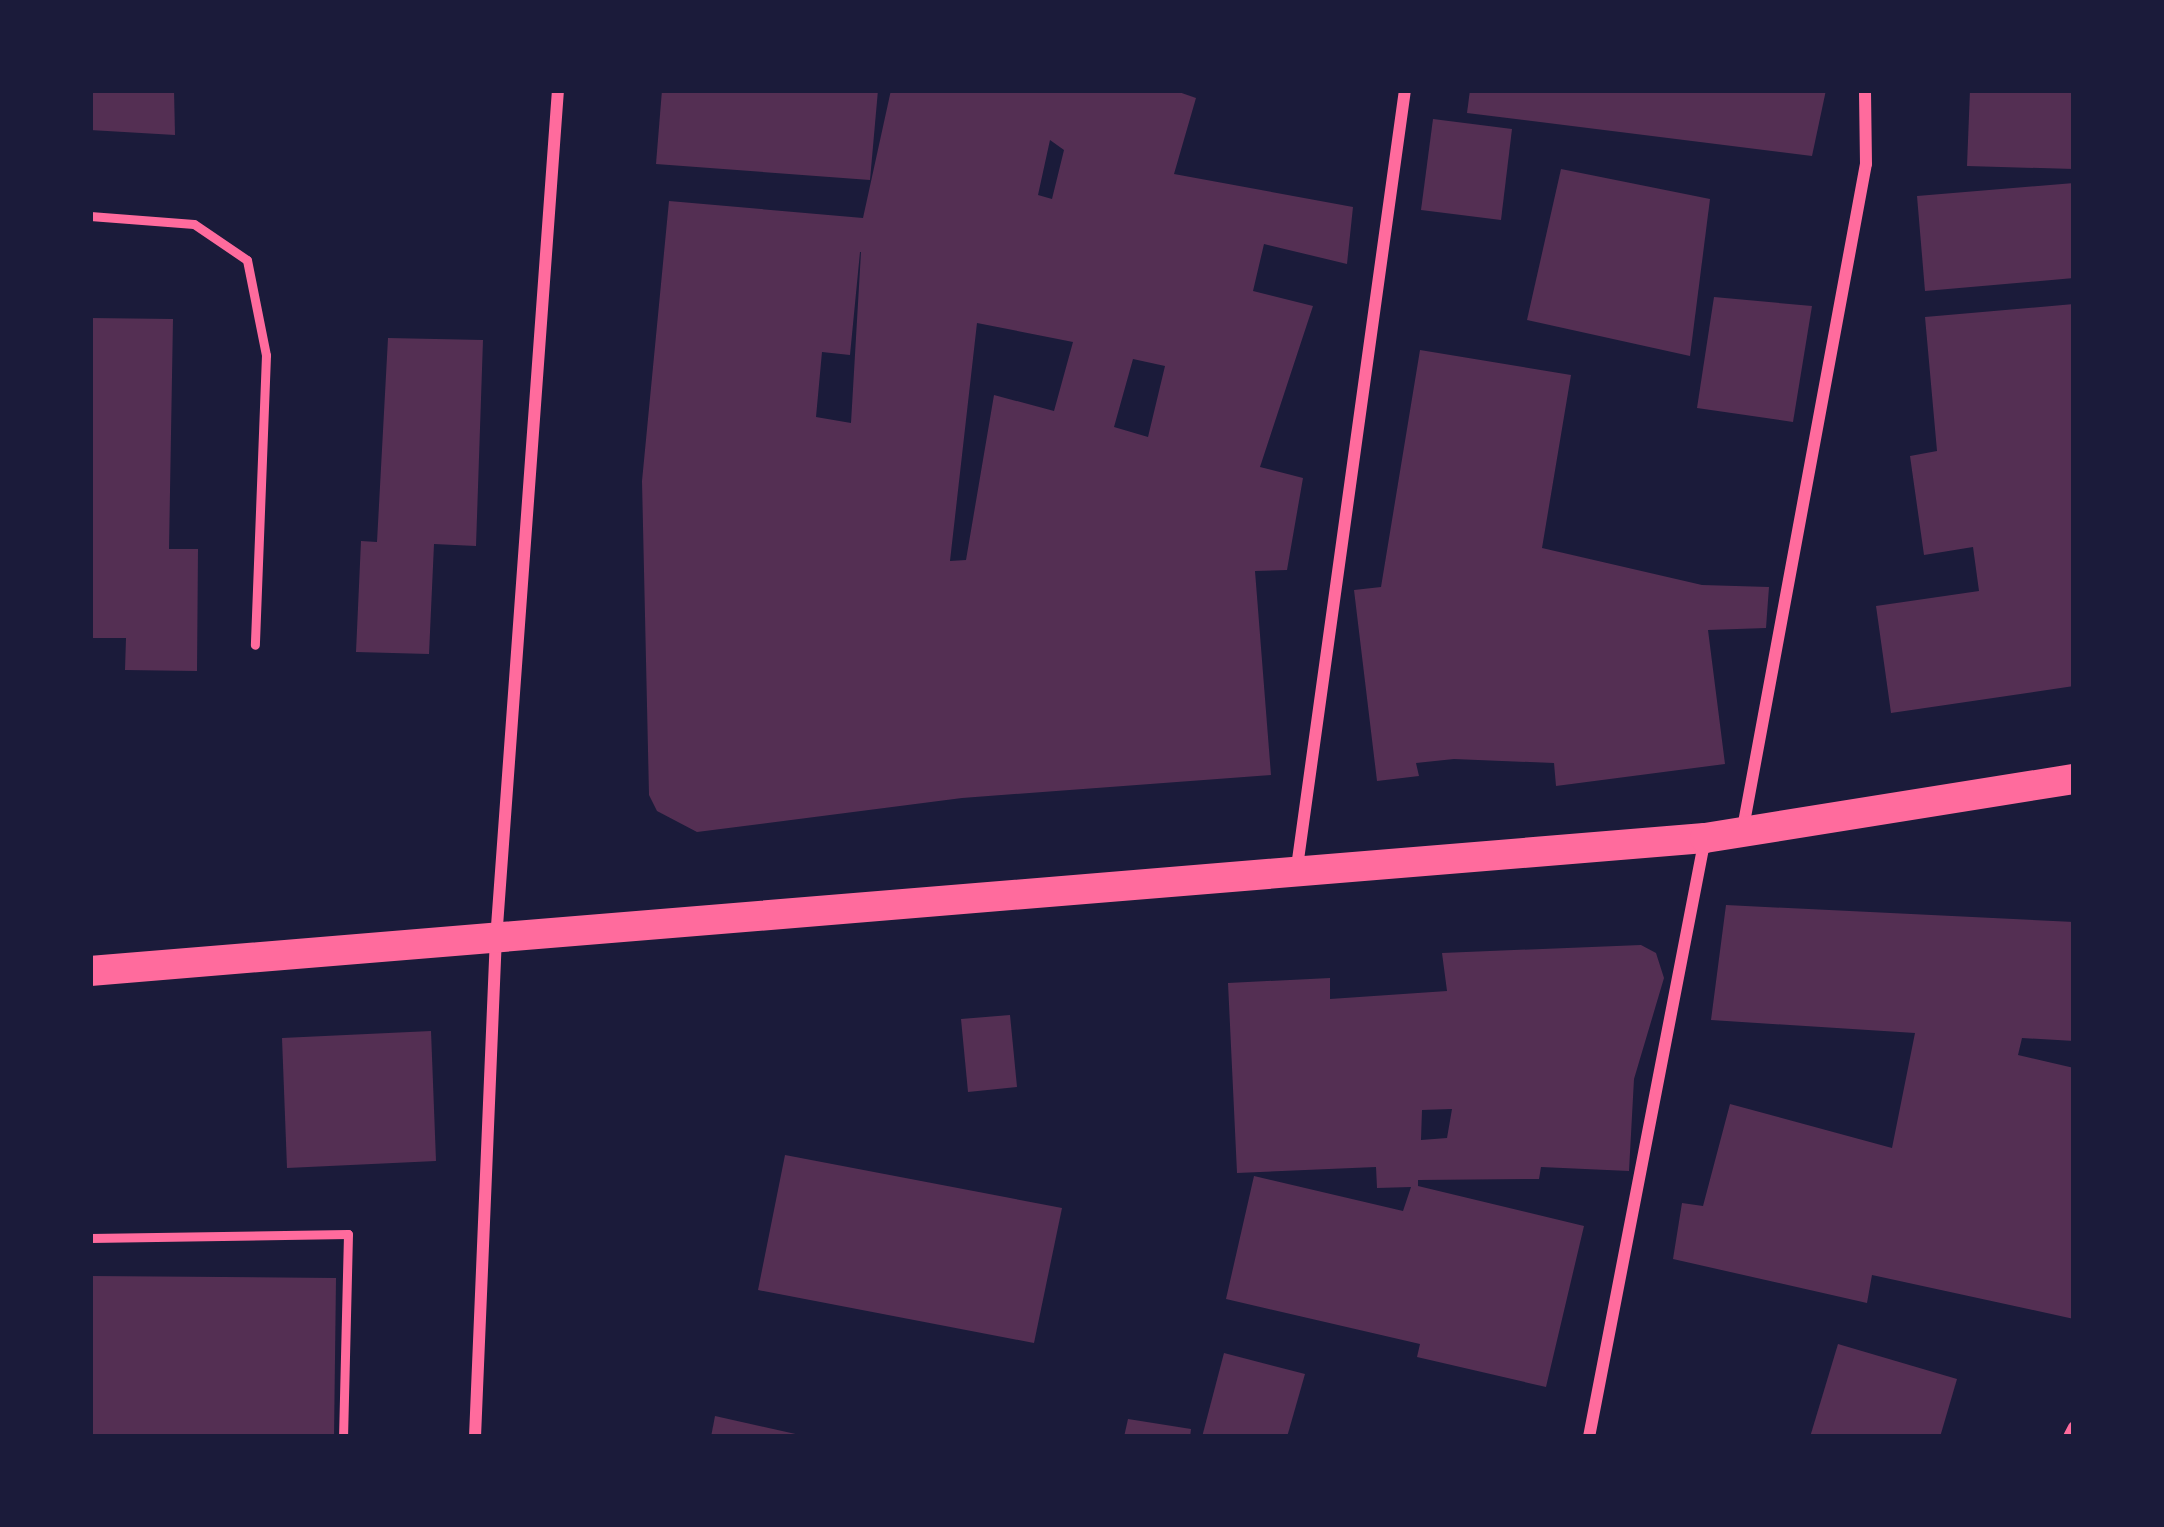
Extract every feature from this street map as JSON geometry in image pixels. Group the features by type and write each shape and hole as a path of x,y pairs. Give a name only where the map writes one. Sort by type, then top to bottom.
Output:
{"main road":[{"path":"90,971 1295,878 1705,838 2074,779"}],"street":[{"path":"475,1437 496,940 558,90"},
{"path":"1295,878 1405,90"},
{"path":"1743,832 1866,164 1865,90"},
{"path":"1588,1437 1705,838"},
{"path":"2069,1437 2074,1427"}],"lane":[{"path":"90,216 194,224 247,260 266,355 255,645"},
{"path":"90,1238 348,1234 344,1437"}],"building":[{"path":"90,90 174,90 175,135 90,130"},
{"path":"662,90 878,90 870,180 656,164"},
{"path":"891,90 1173,90 1196,98 1174,174 1353,207 1347,264 1264,244 1253,291 1313,306 1260,467 1303,478 1287,570 1255,571 1271,775 962,798 697,832 657,811 649,795 642,481 669,201 863,218","holes":["1050,140 1064,150 1052,199 1038,195","860,252 861,252 851,423 816,417 822,352 850,355","977,323 1073,342 1054,411 994,395 966,560 950,561","1133,359 1165,366 1148,437 1114,427"]},
{"path":"1470,90 1826,90 1812,156 1467,113"},
{"path":"1970,90 2074,90 2074,169 1967,166"},
{"path":"1433,119 1512,129 1501,220 1421,210"},
{"path":"1561,169 1710,199 1690,356 1527,320"},
{"path":"2074,183 2074,278 1925,291 1917,196"},
{"path":"1714,297 1812,306 1793,422 1697,408"},
{"path":"2074,304 2074,686 1891,713 1876,606 1979,591 1973,547 1924,555 1910,456 1937,451 1925,317"},
{"path":"90,318 173,319 169,549 198,549 197,671 125,670 126,638 90,638"},
{"path":"388,338 483,340 476,546 434,544 429,654 356,652 361,541 377,542"},
{"path":"1420,350 1571,375 1542,548 1702,585 1769,587 1766,628 1708,630 1725,764 1556,786 1554,763 1454,759 1416,763 1419,776 1377,781 1354,590 1381,587"},
{"path":"1726,905 2074,922 2074,1041 2022,1038 2018,1055 2074,1068 2074,1319 1872,1275 1867,1303 1673,1259 1682,1203 1703,1206 1730,1104 1892,1148 1915,1033 1711,1020"},
{"path":"1641,945 1656,953 1664,978 1634,1079 1629,1171 1541,1167 1539,1179 1418,1180 1418,1186 1584,1226 1546,1387 1417,1357 1420,1344 1226,1299 1254,1176 1403,1211 1411,1187 1377,1188 1376,1167 1237,1173 1228,983 1330,978 1330,999 1447,991 1442,953","holes":["1452,1109 1447,1138 1421,1140 1422,1110"]},
{"path":"1010,1015 1017,1087 968,1092 961,1019"},
{"path":"431,1031 436,1161 287,1168 282,1038"},
{"path":"785,1155 1062,1208 1034,1343 758,1290"},
{"path":"90,1276 336,1278 334,1437 90,1437"},
{"path":"1838,1344 1957,1379 1940,1437 1810,1437"},
{"path":"1224,1353 1305,1374 1287,1437 1202,1437"},
{"path":"715,1416 800,1435 711,1437"},
{"path":"1128,1419 1191,1429 1190,1437 1124,1437"}]}
